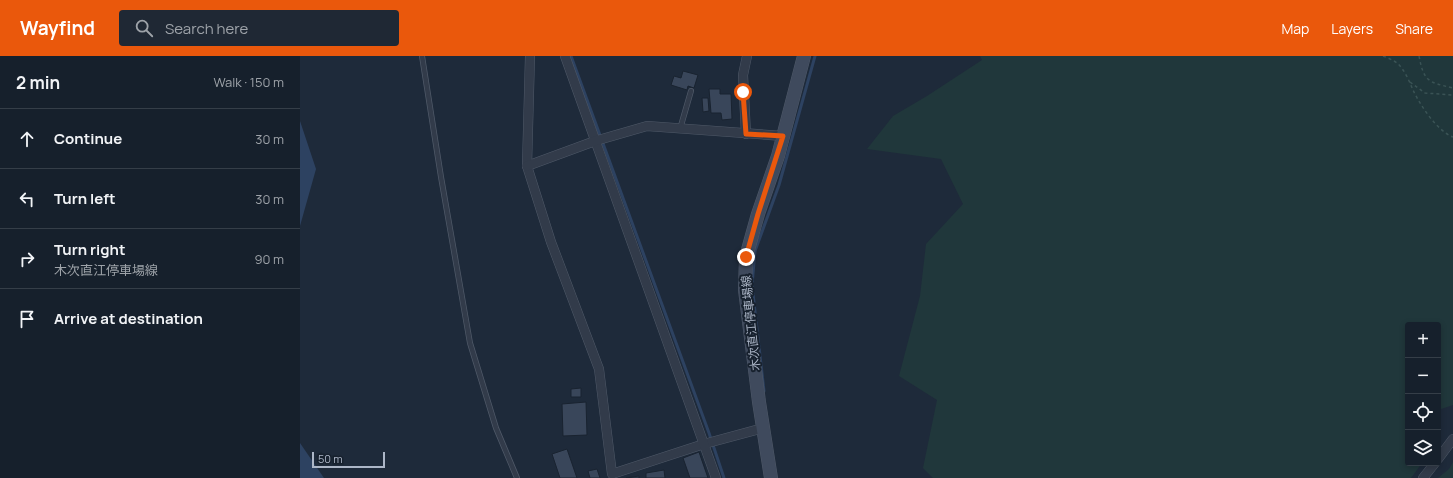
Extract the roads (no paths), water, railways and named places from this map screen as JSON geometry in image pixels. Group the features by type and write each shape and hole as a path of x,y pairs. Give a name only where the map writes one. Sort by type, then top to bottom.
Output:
{"main road":[{"name":"木次直江停車場線","path":"771,478 763,428 746,290 746,257 783,136 804,56"}],"street":[{"path":"530,56 527,166 551,242 599,369 612,474 704,444 763,428"},
{"path":"565,56 716,478"},
{"path":"746,134 743,75 747,56"},
{"path":"527,166 595,141 647,126 783,136"},
{"path":"1441,455 1453,439"},
{"path":"1423,478 1433,466"}],"lane":[{"path":"422,56 441,177 470,343 496,428 517,478"},
{"path":"680,129 691,91"}],"water":[{"path":"300,121 316,169 300,226"},
{"path":"300,443 324,478 300,478"}],"waterway":[{"path":"571,56 709,433 724,478"},
{"path":"764,391 752,285 755,251 779,185 815,56"}]}
